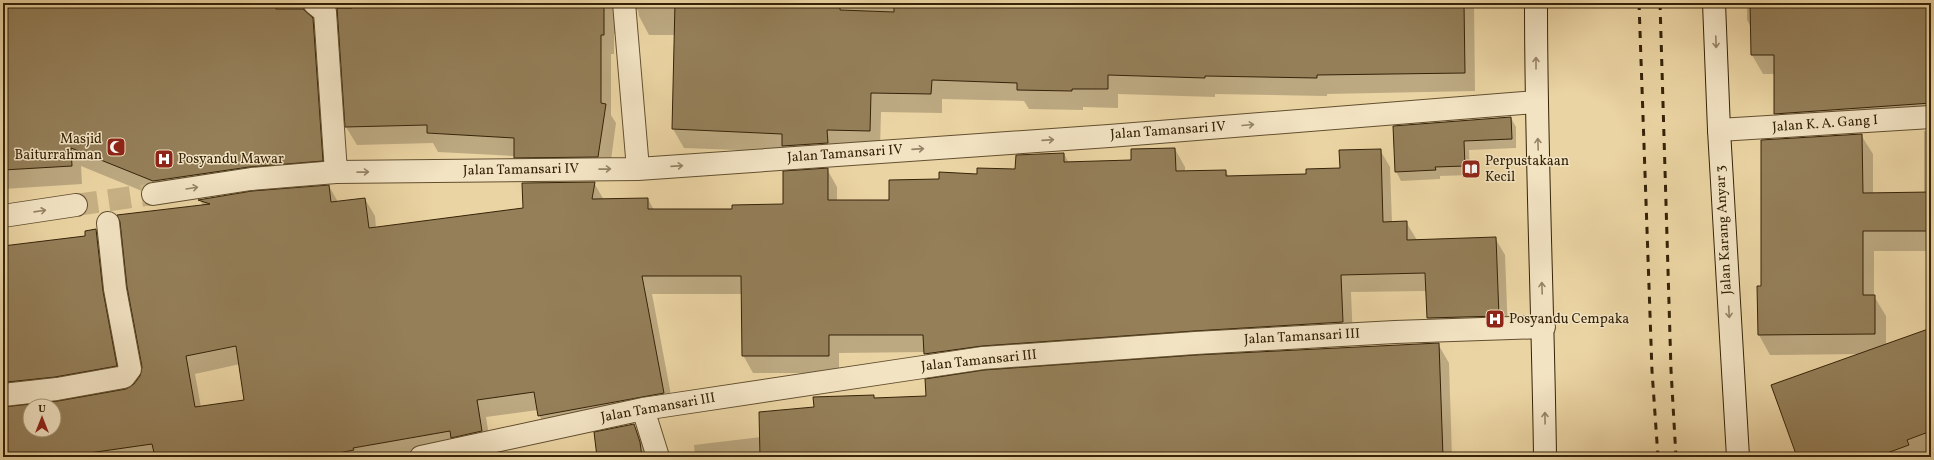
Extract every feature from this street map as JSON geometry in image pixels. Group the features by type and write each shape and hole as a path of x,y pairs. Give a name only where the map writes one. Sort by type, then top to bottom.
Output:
{"street":[{"path":"314,3 325,12 336,172"},
{"path":"624,3 638,169"},
{"path":"1536,3 1536,102 1544,327 1545,457"},
{"name":"Jalan Karang Anyar 3","path":"1714,3 1719,130 1738,457"},
{"name":"Jalan Tamansari IV","path":"153,194 251,179 336,172 638,169 1102,136 1536,102"},
{"name":"Jalan K. A. Gang I","path":"1719,130 1931,117"},
{"path":"3,216 76,205"},
{"path":"3,395 57,389 124,377 128,373 130,369 115,289 108,222"},
{"name":"Jalan Tamansari III","path":"421,457 643,409 983,358 1210,342 1395,332 1544,327"},
{"path":"643,409 658,457"}],"building":[{"path":"10,3 240,3 240,5 276,4 276,9 303,9 313,18 323,161 249,167 153,181 71,148 72,166 3,170 3,8 9,8"},
{"path":"352,3 604,3 604,35 601,35 601,103 606,104 598,157 514,158 514,138 427,133 427,125 345,127 337,8 352,8"},
{"path":"675,3 840,3 840,10 894,12 894,3 1464,3 1465,73 1317,75 1317,78 1205,76 1205,78 1108,75 1108,89 1072,89 1072,91 1017,90 1017,83 932,80 931,94 871,93 870,131 827,130 828,143 782,146 782,134 672,129"},
{"path":"1750,3 1931,3 1931,103 1774,114 1774,55 1751,55"},
{"path":"1511,117 1512,139 1464,141 1465,166 1435,167 1436,170 1395,172 1393,126"},
{"path":"1862,134 1863,193 1931,192 1931,231 1863,231 1863,295 1875,295 1875,334 1758,335 1757,286 1761,286 1761,140"},
{"path":"1175,148 1176,171 1226,170 1226,176 1306,174 1306,169 1340,168 1339,150 1381,149 1383,222 1407,221 1407,240 1496,237 1499,316 1427,318 1425,273 1341,275 1343,322 982,346 924,354 923,335 829,335 829,356 742,356 741,276 642,276 664,393 538,416 534,392 477,400 482,431 451,438 450,431 353,448 354,450 317,457 155,457 152,444 82,454 82,457 15,457 3,450 3,407 22,405 22,438 62,438 62,400 126,389 134,384 140,376 142,367 127,287 120,222 117,215 210,204 198,200 252,191 329,185 331,202 365,198 369,228 523,208 522,183 595,182 592,199 648,198 648,209 732,209 732,205 783,204 783,171 828,168 828,200 889,200 889,180 939,179 939,172 977,174 977,168 1015,169 1016,155 1064,153 1064,162 1131,160 1131,149","holes":["236,346 244,400 195,407 186,356"]},
{"path":"96,229 103,291 117,366 55,377 7,382 3,324 3,246 85,236 85,231"},
{"path":"1931,328 1931,431 1907,440 1909,445 1876,457 1797,457 1771,385"},
{"path":"1439,343 1443,457 760,457 759,412 814,407 813,397 874,395 874,398 926,396 925,379 984,370 1196,355"},
{"path":"634,424 640,442 642,457 597,457 594,432"}],"tunnel":[{"path":"76,205 153,194"}],"railway":[{"path":"1639,3 1652,371 1658,457"},
{"path":"1660,3 1671,370 1676,457"}],"place":[{"name":"Masjid Baiturrahman","path":"116,147"},
{"name":"Posyandu Mawar","path":"164,159"},
{"name":"Perpustakaan Kecil","path":"1471,169"},
{"name":"Posyandu Cempaka","path":"1495,319"}]}
